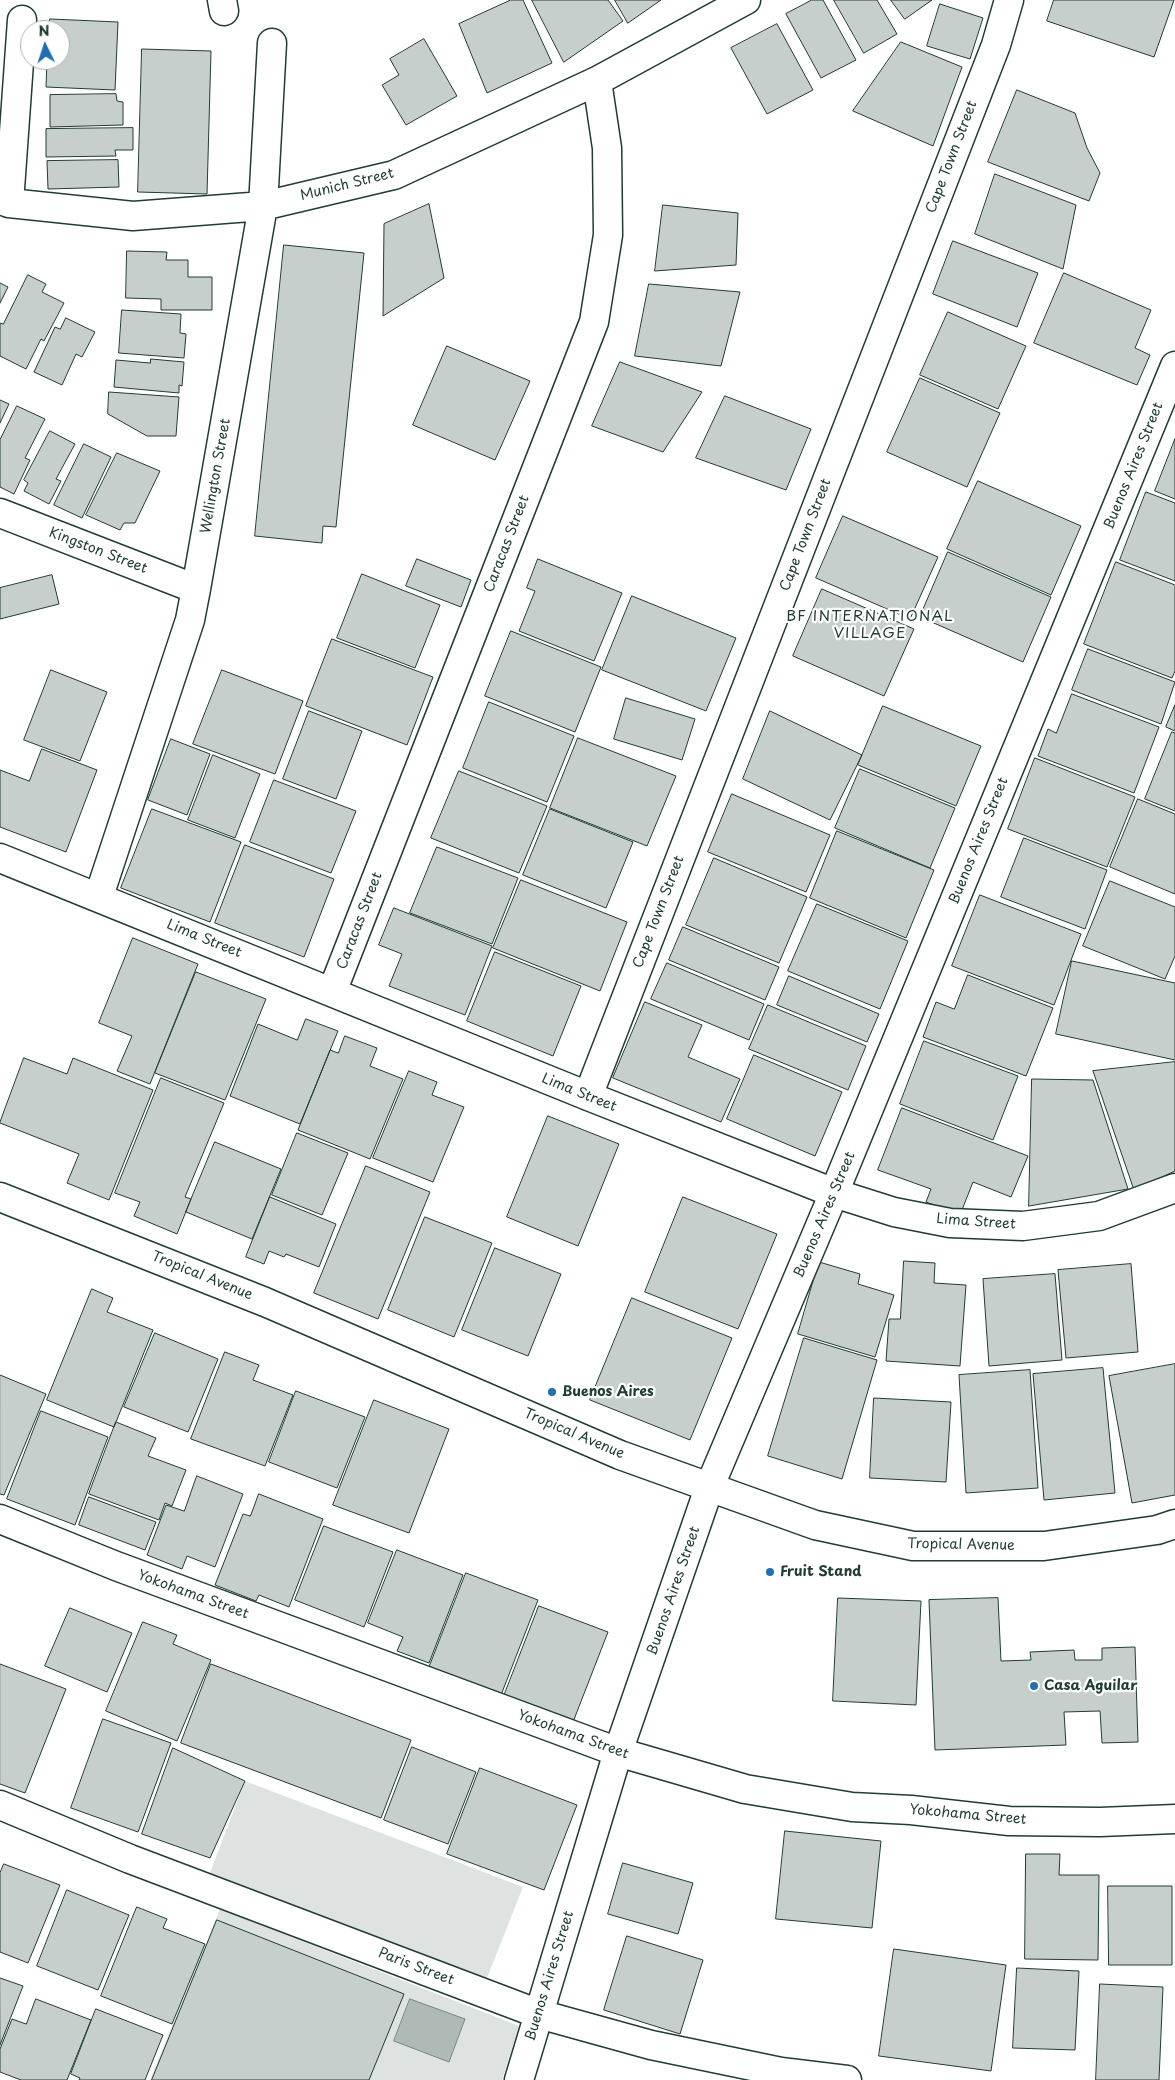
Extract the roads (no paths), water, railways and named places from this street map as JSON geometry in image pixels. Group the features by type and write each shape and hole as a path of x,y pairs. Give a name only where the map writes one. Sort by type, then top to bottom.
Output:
{"street":[{"name":"Munich Street","path":"4,202 132,216 263,206 394,174 596,81 746,0"},
{"name":"Cape Town Street","path":"588,1096 996,45 1010,0"},
{"path":"4,202 20,40"},
{"name":"Wellington Street","path":"99,896 190,620 263,206 272,43"},
{"name":"Caracas Street","path":"332,992 594,322 608,235 607,148 596,81"},
{"name":"Buenos Aires Street","path":"519,2080 618,1752 709,1488 834,1193 1175,366"},
{"name":"Kingston Street","path":"0,513 196,589"},
{"name":"Lima Street","path":"0,858 99,896 588,1096 834,1193 894,1212 950,1223 1023,1226 1099,1216 1175,1188"},
{"name":"Tropical Avenue","path":"0,1197 265,1302 620,1455 815,1525 912,1546 1044,1546 1158,1530 1175,1524"},
{"name":"Yokohama Street","path":"0,1518 116,1566 618,1752 745,1789 852,1807 911,1810 1009,1821 1100,1822 1175,1819"},
{"name":"Paris Street","path":"0,1805 130,1859 539,2014 651,2045 781,2072 847,2080"}],"place":[{"name":"Buenos Aires","path":"552,1392"},
{"name":"Fruit Stand","path":"770,1572"},
{"name":"Casa Aguilar","path":"1034,1686"}],"district":[{"name":"BF INTERNATIONAL VILLAGE","path":"870,626"}]}
